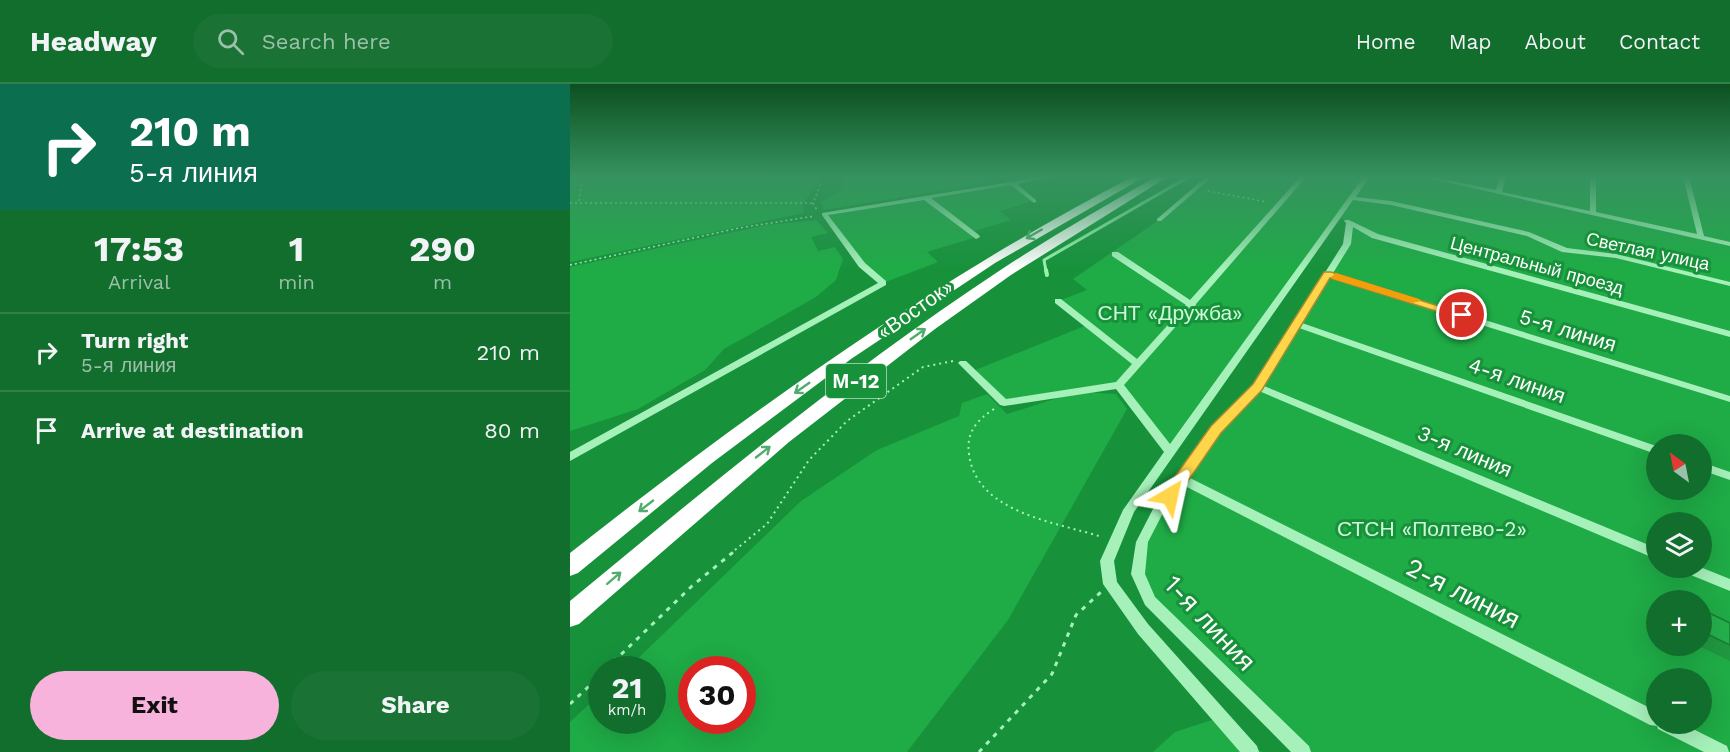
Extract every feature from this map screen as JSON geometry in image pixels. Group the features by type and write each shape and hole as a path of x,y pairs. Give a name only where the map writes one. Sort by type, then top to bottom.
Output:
{"highway":[{"name":"«Восток»","path":"570,567 754,422 920,304 1034,234 1083,207"},
{"name":"«Восток»","path":"570,616 743,468 913,337 1054,241 1111,207"}],"street":[{"path":"570,457 883,283 862,265 824,214 868,207"},
{"path":"938,207 976,237"},
{"path":"1159,220 1173,207"},
{"path":"963,363 1004,403 1119,385 1277,207"},
{"path":"1251,752 1143,629 1110,584 1107,561 1129,510 1172,453 1345,207"},
{"name":"Светлая улица","path":"1413,207 1528,234 1565,249 1616,256 1730,284"},
{"path":"1562,207 1730,244"},
{"path":"1593,207 1593,214"},
{"path":"1694,207 1701,238"},
{"name":"Центральный проезд","path":"1338,217 1395,242 1730,334"},
{"name":"1-я линия","path":"1303,752 1150,601 1138,574 1142,542 1157,512 1216,429 1258,387 1347,244 1350,223"},
{"path":"1115,254 1192,305"},
{"name":"5-я линия","path":"1328,274 1730,399"},
{"path":"1058,301 1138,364"},
{"name":"4-я линия","path":"1296,324 1646,446"},
{"path":"1119,385 1172,453"},
{"name":"3-я линия","path":"1258,387 1646,550"},
{"path":"1712,470 1730,476"},
{"name":"2-я линия","path":"1182,479 1646,714"},
{"path":"1712,578 1730,585"},
{"path":"1686,734 1721,752"}],"path":[{"path":"815,207 824,214"},
{"path":"570,264 739,228 824,214"},
{"path":"619,656 692,586 767,524 809,460 847,421 923,367 951,360 963,363"},
{"path":"1004,403 976,419 968,435 968,462 989,494 1030,513 1115,541"},
{"path":"979,752 1052,674 1077,615 1110,584"},
{"path":"570,704 588,687"}],"green space":[{"path":"570,207 803,207 804,213 570,262"},
{"path":"823,207 841,207 824,210"},
{"path":"864,207 1013,207 1000,211 1011,220 971,232 976,237 927,252 938,262 883,283 862,265 824,214"},
{"name":"СТСН «Полтево-2»","path":"1174,207 1730,207 1730,752 1303,752 1150,601 1138,574 1142,542 1216,429 1258,387 1346,244 1350,223 1339,217 1171,453 1119,385 1083,392 1116,394 1127,409 1008,620 907,752 570,752 570,722 588,705 588,734 666,734 666,656 640,656 801,501 877,450 959,416 962,403 987,394 1007,414 1073,393 1004,403 973,371 1087,325 1058,301 1087,290 1073,279 1159,220"},
{"path":"816,220 828,233 811,237 818,251 835,247 843,259 836,280 816,297 724,349 705,370 638,409 570,431 570,267 766,225"},
{"path":"1215,719 1262,752 1153,752 1175,732"}],"building":[{"path":"1712,614 1730,623 1730,645 1712,636"}],"waterway":[{"path":"1046,271 1044,260 1136,207"},
{"path":"1046,270 1047,275"}],"slow traffic":[{"path":"1336,277 1415,301"}],"route":[{"path":"1170,496 1216,429 1258,387 1328,274 1462,315"}],"park label":[{"name":"СНТ «Дружба»","path":"1170,312"}]}
